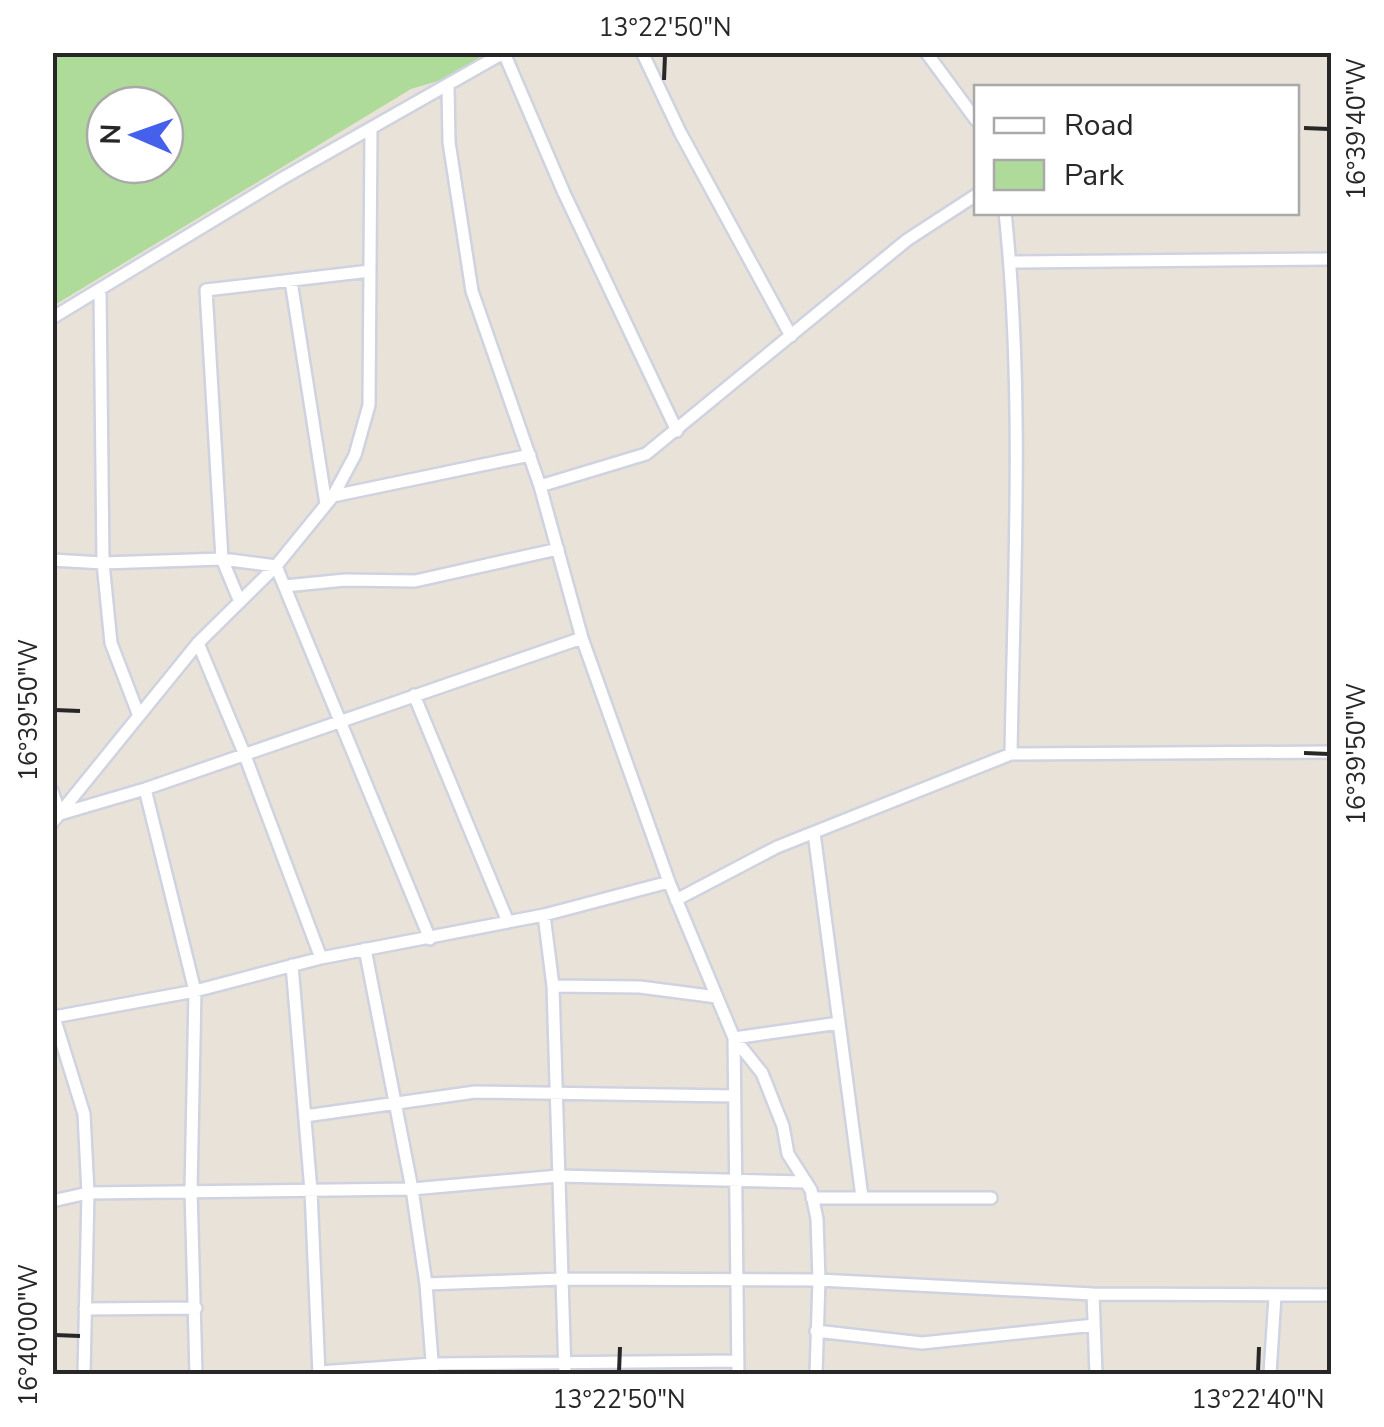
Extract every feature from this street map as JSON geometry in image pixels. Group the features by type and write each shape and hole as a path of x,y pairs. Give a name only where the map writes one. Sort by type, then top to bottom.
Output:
{"street":[{"path":"642,52 680,132 791,336"},
{"path":"926,52 974,117"},
{"path":"52,318 283,178 505,53 564,193 677,431"},
{"path":"448,88 449,142 472,291 540,486 582,638 668,882 734,1038 762,1073 783,1126 788,1154 812,1198 817,1219 819,1280 816,1374"},
{"path":"56,818 198,643 276,566 330,500 356,455 369,405 371,131"},
{"path":"540,486 646,454 907,240 974,196"},
{"path":"1005,215 1015,462 1012,754"},
{"path":"1010,262 1332,259"},
{"path":"240,602 222,559 206,290 370,271"},
{"path":"291,280 330,500"},
{"path":"100,289 102,562 111,643 139,716"},
{"path":"330,500 530,456"},
{"path":"285,586 346,580 416,581 558,549"},
{"path":"52,560 222,559 276,566"},
{"path":"276,566 430,939"},
{"path":"56,818 582,638"},
{"path":"198,643 322,958"},
{"path":"414,695 508,922"},
{"path":"676,900 776,847 1012,754 1332,752"},
{"path":"145,789 196,992 190,1190 196,1374"},
{"path":"52,791 56,818"},
{"path":"814,833 862,1198"},
{"path":"84,1374 88,1193 84,1114 53,1015 196,992 322,958 544,915 668,882"},
{"path":"544,915 552,986 564,1369"},
{"path":"365,949 412,1189 433,1369"},
{"path":"292,965 311,1190 319,1373 738,1368 734,1038"},
{"path":"552,986 640,987 717,997"},
{"path":"734,1038 839,1023"},
{"path":"305,1116 475,1092 734,1096"},
{"path":"52,1201 88,1193 412,1189 558,1176 805,1182"},
{"path":"812,1198 990,1198"},
{"path":"426,1284 561,1278 819,1280 1094,1294 1332,1295"},
{"path":"1094,1294 1096,1374"},
{"path":"1270,1374 1275,1296"},
{"path":"86,1308 196,1308"},
{"path":"816,1332 922,1343 1094,1325"}],"green space":[{"path":"53,53 491,53 458,75 411,89 53,306"}]}
